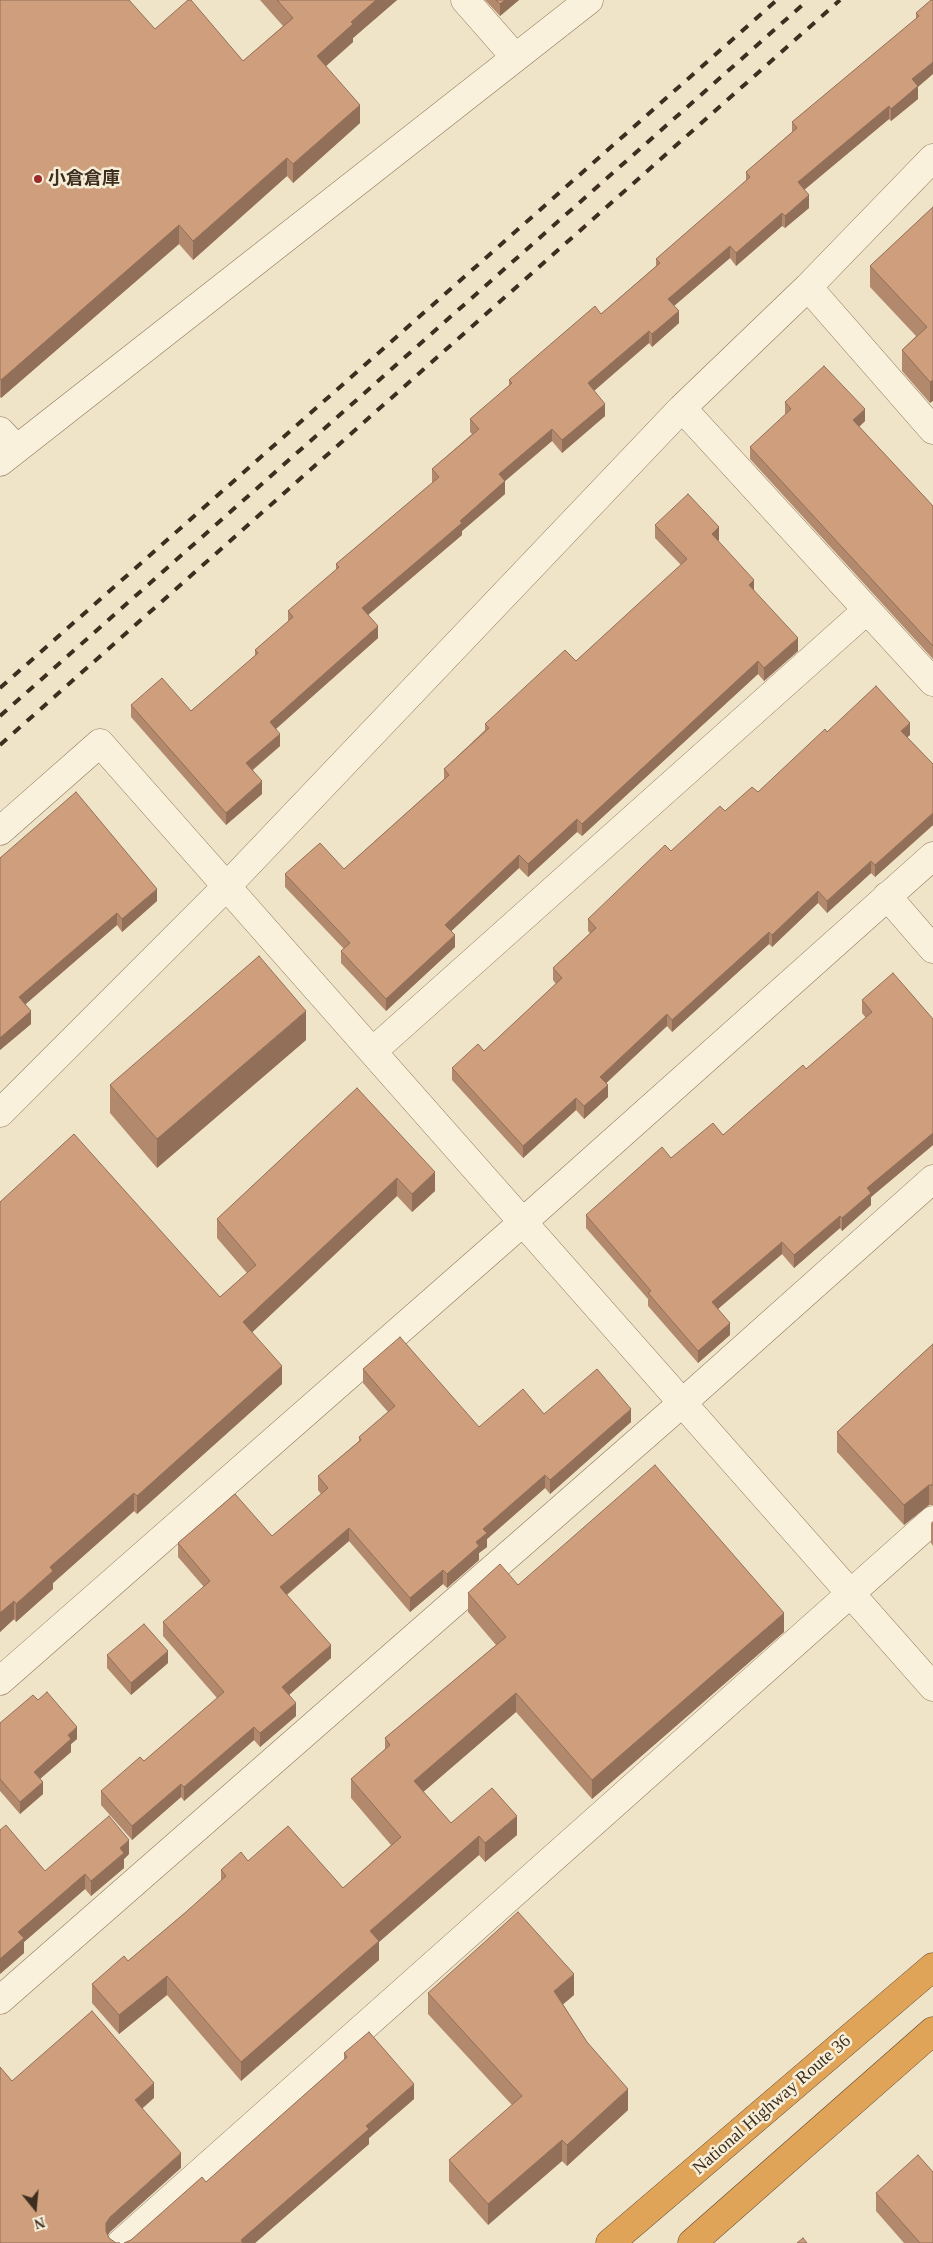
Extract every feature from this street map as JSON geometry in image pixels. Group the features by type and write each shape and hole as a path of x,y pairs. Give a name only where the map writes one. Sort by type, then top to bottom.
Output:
{"highway":[{"name":"National Highway Route 36","path":"614,2242 933,1967"},
{"path":"692,2243 933,2031"}],"street":[{"path":"465,0 515,57"},
{"path":"5,447 589,0"},
{"path":"0,1114 226,887 682,408 808,287 933,158"},
{"path":"808,287 933,430"},
{"path":"682,408 933,682"},
{"path":"372,1051 867,610"},
{"path":"0,831 100,743 681,1404 933,1687"},
{"path":"0,1681 523,1222 933,856"},
{"path":"887,896 933,949"},
{"path":"0,2000 681,1404 933,1179"},
{"path":"121,2243 933,1520"}],"building":[{"path":"0,0 129,0 155,29 188,0 191,0 243,61 293,18 277,0 376,0 351,22 353,24 317,56 360,105 293,164 287,158 193,241 179,225 1,380 0,379"},
{"path":"496,0 505,0 500,4"},
{"path":"933,0 933,62 912,79 918,86 891,109 889,106 798,182 809,195 785,216 782,213 736,253 730,246 668,299 679,311 652,334 649,331 588,383 605,404 562,440 552,429 499,474 505,481 460,521 462,523 362,608 378,626 270,722 280,734 246,763 262,781 226,813 131,705 162,678 191,711 258,653 255,650 293,617 288,611 339,567 336,564 439,477 432,469 479,429 470,419 512,383 509,380 595,306 601,314 660,263 656,259 750,177 746,172 797,128 792,122 919,16 916,13"},
{"path":"933,207 933,380 930,382 902,350 927,327 870,266"},
{"path":"824,366 865,409 853,420 933,506 933,646 750,447 791,409 785,402"},
{"path":"688,494 719,527 712,534 754,580 749,585 798,638 764,668 758,661 582,824 577,819 528,864 519,855 445,925 455,935 386,999 341,951 350,943 285,874 320,843 344,869 449,775 444,769 489,728 485,724 565,650 576,661 687,559 655,525"},
{"path":"876,686 910,723 901,731 933,764 933,813 875,865 871,861 827,901 818,891 772,935 769,932 672,1020 667,1014 600,1077 608,1085 584,1106 576,1098 523,1146 452,1068 478,1044 484,1051 562,978 553,968 596,928 588,919 665,845 671,851 720,806 725,811 752,787 758,792 825,729 827,732"},
{"path":"76,792 157,889 122,919 117,913 19,997 31,1011 0,1038 0,858"},
{"path":"259,956 306,1011 157,1139 110,1085"},
{"path":"893,973 933,1019 933,1133 867,1188 871,1193 842,1218 840,1216 794,1255 782,1242 712,1302 730,1323 698,1351 648,1293 651,1291 586,1215 662,1147 671,1158 713,1123 723,1135 803,1065 806,1069 872,1012 862,1000"},
{"path":"357,1088 435,1172 412,1194 397,1178 243,1322 282,1366 137,1496 134,1493 50,1567 53,1571 16,1604 14,1601 0,1613 0,1202 74,1134 220,1297 256,1265 217,1219"},
{"path":"400,1337 479,1427 523,1389 544,1414 597,1369 631,1409 550,1480 545,1475 483,1529 487,1533 476,1542 479,1546 447,1574 443,1570 410,1598 349,1528 280,1587 331,1645 282,1687 296,1703 260,1733 254,1727 184,1787 181,1784 132,1826 101,1791 140,1757 144,1761 224,1692 163,1622 210,1581 178,1543 235,1494 272,1536 328,1488 318,1476 361,1440 359,1437 395,1406 363,1369"},
{"path":"933,1344 933,1485 929,1485 904,1505 837,1432"},
{"path":"655,1465 784,1613 592,1780 516,1693 414,1781 451,1823 492,1788 517,1816 485,1843 479,1836 370,1931 379,1941 241,2062 167,1976 119,2015 92,1984 124,1956 128,1961 186,1912 226,1876 221,1870 241,1852 248,1861 288,1826 343,1888 401,1837 351,1779 390,1745 385,1738 506,1637 468,1593 500,1564 518,1585"},
{"path":"144,1624 168,1651 131,1683 107,1655"},
{"path":"47,1692 77,1727 68,1735 71,1739 34,1772 43,1782 20,1802 0,1779 0,1723 33,1695 38,1700"},
{"path":"109,1816 129,1840 120,1848 124,1853 91,1881 85,1874 18,1932 24,1938 0,1959 0,1830 6,1825 45,1871"},
{"path":"518,1912 574,1974 554,1991 587,2042 628,2089 567,2145 562,2140 488,2204 449,2160 522,2096 428,1993"},
{"path":"92,2011 154,2083 135,2100 181,2153 110,2217 106,2223 106,2231 109,2238 116,2243 0,2243 0,2067 12,2081"},
{"path":"369,2032 414,2084 366,2126 369,2129 241,2240 243,2243 124,2243 131,2240 202,2177 206,2182 347,2057 344,2053"},
{"path":"918,2155 933,2172 933,2243 920,2243 876,2193"},
{"path":"803,2238 807,2243 797,2243"}],"railway":[{"path":"0,688 777,0"},
{"path":"0,716 808,0"},
{"path":"0,745 840,0"}],"place":[{"name":"小倉倉庫","path":"38,179"}]}
